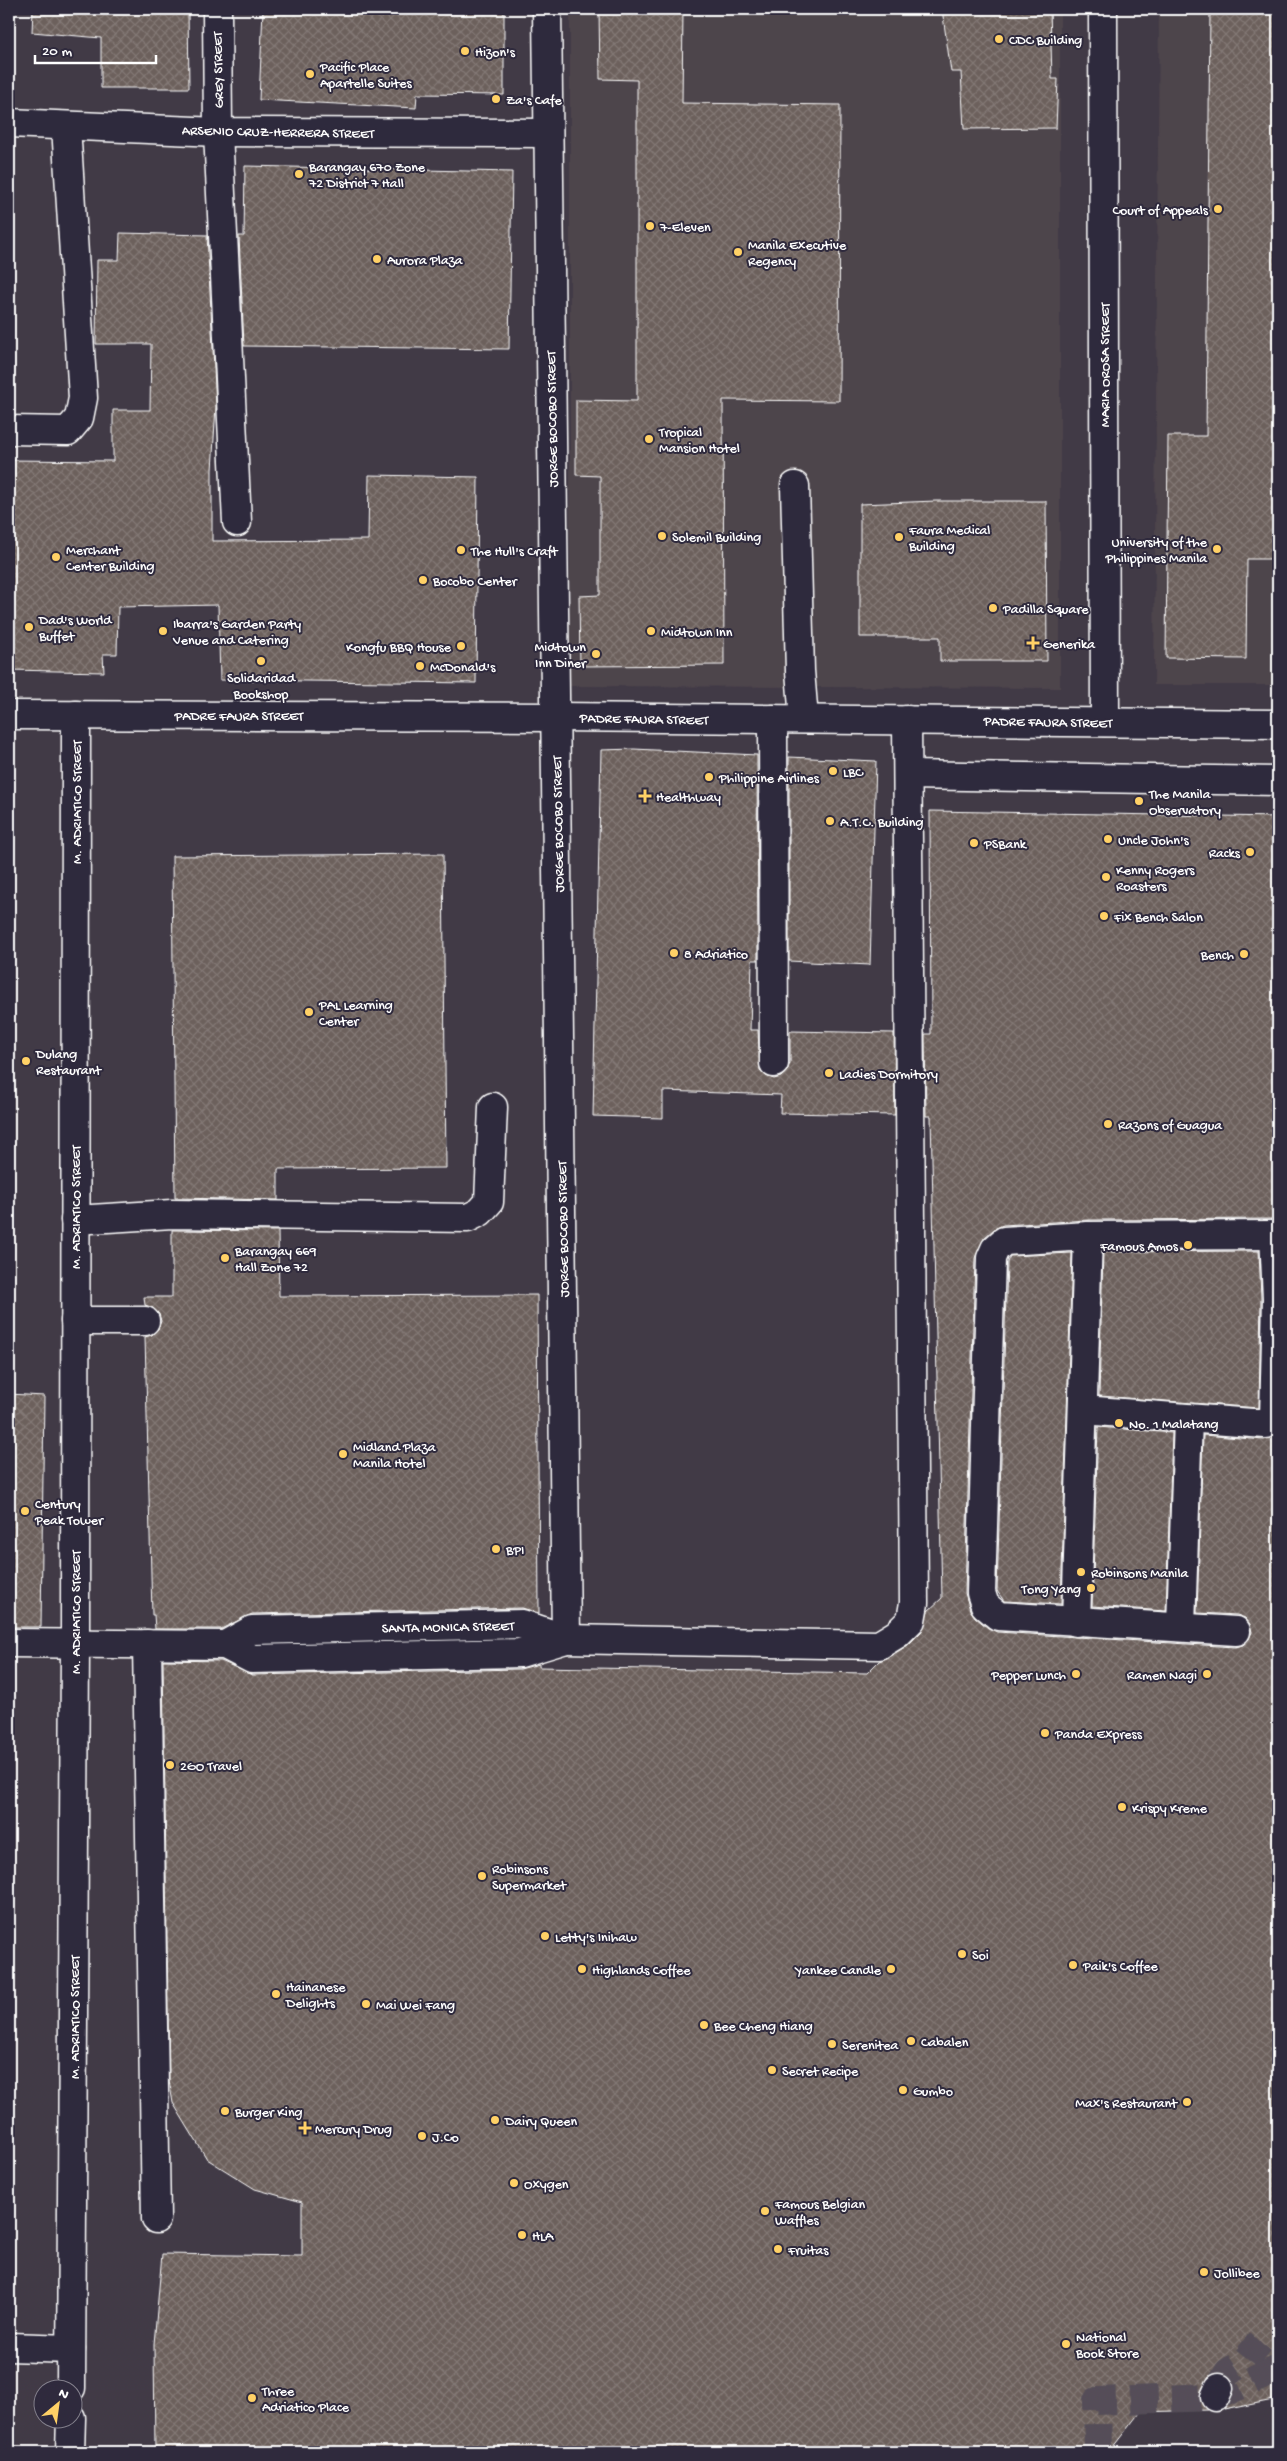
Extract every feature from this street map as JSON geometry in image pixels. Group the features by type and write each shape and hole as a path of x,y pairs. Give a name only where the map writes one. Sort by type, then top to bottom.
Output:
{"street":[{"name":"GREY STREET","path":"217,9 218,132 237,522"},
{"name":"JORGE BOCOBO STREET","path":"546,9 566,1639"},
{"name":"MARIA OROSA STREET","path":"1103,9 1105,722"},
{"name":"ARSENIO CRUZ-HERRERA STREET","path":"9,123 218,132 547,133"},
{"path":"9,430 68,431 79,418 83,398 66,126"},
{"path":"795,486 800,671 804,719"},
{"name":"PADRE FAURA STREET","path":"9,715 555,717 1278,724"},
{"name":"M. ADRIATICO STREET","path":"71,2378 75,1644 76,715"},
{"path":"773,719 774,1063"},
{"path":"907,720 908,775 1278,781"},
{"name":"SANTA MONICA STREET","path":"9,1643 225,1645 252,1659 262,1659 520,1653 566,1639 879,1646 897,1634 911,1620 914,1593 908,775"},
{"path":"75,1220 172,1214 468,1218 480,1212 489,1202 493,1108"},
{"path":"1083,1410 1265,1424 1274,1418 1277,1298 1276,1235 1088,1236 1004,1241 995,1249 991,1268 981,1593 985,1605 998,1616 1236,1631"},
{"path":"1076,1622 1088,1236"},
{"path":"75,1321 145,1321"},
{"path":"1180,1626 1188,1419"},
{"path":"147,1644 156,2219"},
{"path":"9,2347 71,2349"},
{"path":"70,2452 71,2428"}],"shaded area":[{"path":"570,9 1060,9 1060,688 570,686"},
{"path":"1159,9 1278,9 1278,685 1154,685"}],"building":[{"path":"33,9 188,9 189,88 101,88 101,38 32,32"},
{"path":"263,9 504,9 504,95 417,94 416,108 259,100"},
{"path":"599,9 683,9 682,103 840,105 839,401 723,400 724,665 580,666 579,596 600,595 600,476 576,475 576,400 637,401 637,80 600,79"},
{"path":"942,9 1050,9 1052,79 1058,79 1056,128 964,129 961,72 951,72"},
{"path":"1210,9 1278,9 1278,559 1247,559 1246,659 1166,658 1168,436 1206,436"},
{"name":"Aurora Plaza","path":"245,166 512,172 509,349 244,346 239,236 244,236"},
{"path":"120,233 207,235 216,406 212,470 212,541 368,540 369,475 478,477 476,683 220,680 218,605 118,607 117,654 103,654 104,672 9,670 9,460 113,461 113,410 150,410 151,344 96,344 97,260 119,260"},
{"path":"936,501 1046,501 1047,661 940,661 940,637 860,637 860,504"},
{"name":"8 Adriatico","path":"634,749 757,755 758,960 752,960 750,1030 758,1030 760,1070 766,1076 774,1079 781,1077 787,1071 790,1063 790,1031 894,1033 895,1115 780,1113 781,1095 663,1091 663,1118 593,1116 601,750"},
{"name":"A.T.C. Building","path":"789,757 876,761 870,965 789,961"},
{"name":"Robinsons Manila","path":"930,811 1278,817 1278,1219 1088,1220 1003,1225 994,1229 984,1238 975,1258 965,1593 970,1610 975,1617 988,1628 997,1632 1235,1647 1243,1645 1249,1639 1252,1632 1250,1624 1245,1618 1237,1615 1197,1613 1203,1435 1264,1440 1278,1434 1278,2399 1224,2410 1233,2394 1234,2386 1231,2378 1226,2374 1217,2373 1209,2376 1201,2391 1200,2399 1207,2410 1140,2412 1109,2452 155,2452 154,2344 162,2254 302,2256 302,2202 255,2189 207,2159 173,2103 169,2080 163,1660 221,1661 252,1675 520,1669 539,1664 539,1667 867,1673 879,1661 908,1645 922,1631 928,1611 942,1598 931,1116 926,1116 925,1034 931,1034"},
{"name":"PAL Learning Center","path":"443,854 446,1168 278,1169 278,1200 175,1198 172,856"},
{"name":"Midland Plaza Manila Hotel","path":"172,1230 278,1231 279,1296 537,1295 539,1613 522,1608 252,1614 221,1629 155,1629 154,1615 152,1615 145,1337 152,1335 158,1329 161,1321 159,1314 153,1308 145,1305 144,1297 172,1297"},
{"path":"1259,1251 1261,1298 1259,1408 1099,1396 1103,1252"},
{"path":"1072,1253 1061,1604 1004,1601 997,1591 1007,1262 1010,1256"},
{"name":"Century Peak Tower","path":"9,1394 44,1396 41,1627 9,1627"},
{"path":"1098,1427 1172,1433 1166,1611 1092,1606"}],"tunnel":[{"path":"1219,2388 1228,2372 1245,2361 1260,2342"},
{"path":"1098,2452 1097,2401 1215,2397 1278,2369"}],"place":[{"name":"CDC Building","path":"999,39"},
{"name":"Hizon's","path":"465,51"},
{"name":"Pacific Place Apartelle Suites","path":"310,74"},
{"name":"Za's Cafe","path":"496,99"},
{"name":"Barangay 670 Zone 72 District 7 Hall","path":"299,174"},
{"name":"Court of Appeals","path":"1218,209"},
{"name":"7-Eleven","path":"650,226"},
{"name":"Manila Executive Regency","path":"738,252"},
{"name":"Aurora Plaza","path":"377,259"},
{"name":"Tropical Mansion Hotel","path":"649,439"},
{"name":"Solemil Building","path":"662,536"},
{"name":"Faura Medical Building","path":"899,537"},
{"name":"University of the Philippines Manila","path":"1217,549"},
{"name":"The Hull's Craft","path":"461,550"},
{"name":"Merchant Center Building","path":"56,557"},
{"name":"Bocobo Center","path":"423,580"},
{"name":"Padilla Square","path":"993,608"},
{"name":"Dad's World Buffet","path":"29,627"},
{"name":"Ibarra's Garden Party Venue and Catering","path":"163,631"},
{"name":"Midtown Inn","path":"651,631"},
{"name":"Generika","path":"1033,643"},
{"name":"Kongfu BBQ House","path":"461,646"},
{"name":"Midtown Inn Diner","path":"596,654"},
{"name":"Solidaridad Bookshop","path":"261,661"},
{"name":"McDonald's","path":"420,666"},
{"name":"LBC","path":"833,771"},
{"name":"Philippine Airlines","path":"709,777"},
{"name":"Healthway","path":"645,796"},
{"name":"The Manila Observatory","path":"1139,801"},
{"name":"A.T.C. Building","path":"830,821"},
{"name":"Uncle John's","path":"1108,839"},
{"name":"PSBank","path":"974,843"},
{"name":"Racks","path":"1250,852"},
{"name":"Kenny Rogers Roasters","path":"1106,877"},
{"name":"Fix Bench Salon","path":"1104,916"},
{"name":"8 Adriatico","path":"674,953"},
{"name":"Bench","path":"1244,954"},
{"name":"PAL Learning Center","path":"309,1012"},
{"name":"Dulang Restaurant","path":"26,1061"},
{"name":"Ladies Dormitory","path":"829,1073"},
{"name":"Razons of Guagua","path":"1108,1124"},
{"name":"Famous Amos","path":"1188,1245"},
{"name":"Barangay 669 Hall Zone 72","path":"225,1258"},
{"name":"No. 1 Malatang","path":"1119,1423"},
{"name":"Midland Plaza Manila Hotel","path":"343,1454"},
{"name":"Century Peak Tower","path":"25,1511"},
{"name":"BPI","path":"496,1549"},
{"name":"Robinsons Manila","path":"1081,1572"},
{"name":"Tong Yang","path":"1091,1588"},
{"name":"Pepper Lunch","path":"1076,1674"},
{"name":"Ramen Nagi","path":"1207,1674"},
{"name":"Panda Express","path":"1045,1733"},
{"name":"2GO Travel","path":"170,1765"},
{"name":"Krispy Kreme","path":"1122,1807"},
{"name":"Robinsons Supermarket","path":"482,1876"},
{"name":"Letty's Inihaw","path":"545,1936"},
{"name":"Soi","path":"962,1954"},
{"name":"Paik's Coffee","path":"1073,1965"},
{"name":"Highlands Coffee","path":"582,1969"},
{"name":"Yankee Candle","path":"891,1969"},
{"name":"Hainanese Delights","path":"276,1994"},
{"name":"Mai Wei Fang","path":"366,2004"},
{"name":"Bee Cheng Hiang","path":"704,2025"},
{"name":"Cabalen","path":"911,2041"},
{"name":"Serenitea","path":"832,2044"},
{"name":"Secret Recipe","path":"772,2070"},
{"name":"Gumbo","path":"903,2090"},
{"name":"Max's Restaurant","path":"1187,2102"},
{"name":"Burger King","path":"225,2111"},
{"name":"Dairy Queen","path":"495,2120"},
{"name":"Mercury Drug","path":"305,2128"},
{"name":"J.Co","path":"422,2136"},
{"name":"Oxygen","path":"514,2183"},
{"name":"Famous Belgian Waffles","path":"765,2211"},
{"name":"HLA","path":"522,2235"},
{"name":"Fruitas","path":"778,2249"},
{"name":"Jollibee","path":"1204,2272"},
{"name":"National Book Store","path":"1066,2344"},
{"name":"Three Adriatico Place","path":"252,2398"}]}
